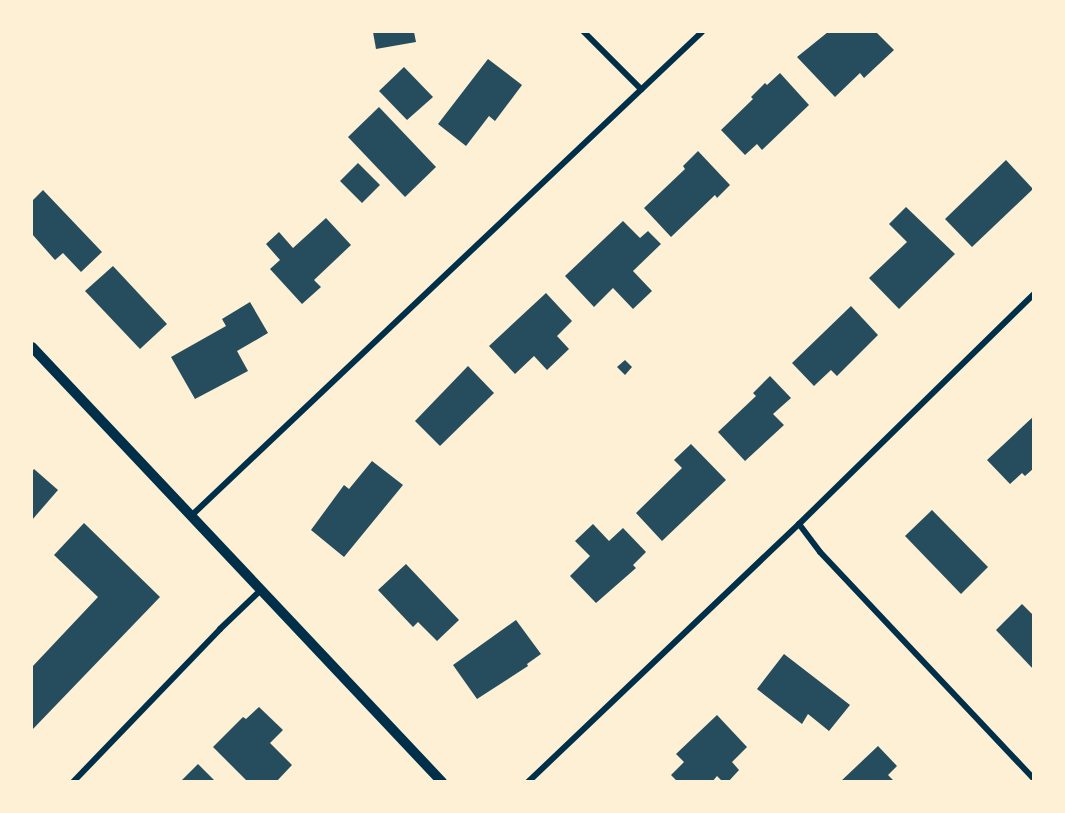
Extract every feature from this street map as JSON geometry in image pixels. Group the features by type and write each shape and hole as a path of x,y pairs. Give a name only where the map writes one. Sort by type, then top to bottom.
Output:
{"street":[{"path":"585,32 641,89"},
{"path":"190,517 702,32"},
{"path":"528,782 799,524 1034,294"},
{"path":"32,347 442,782"},
{"path":"799,524 819,552 1034,778"},
{"path":"73,782 213,636 261,591"}],"building":[{"path":"373,32 414,32 416,42 376,49"},
{"path":"828,32 876,32 894,50 864,78 860,73 835,97 797,57"},
{"path":"488,59 522,85 495,121 489,116 466,146 438,124"},
{"path":"404,67 433,97 407,120 379,91"},
{"path":"780,73 809,105 762,150 757,144 745,155 721,130 753,99 751,97 765,83 767,85"},
{"path":"379,107 436,167 405,197 348,137"},
{"path":"698,151 730,185 717,198 715,195 671,237 644,208 685,169 683,166"},
{"path":"1006,160 1033,189 972,247 945,219"},
{"path":"358,163 380,185 362,203 340,181"},
{"path":"43,190 102,252 81,272 63,253 55,260 32,234 32,201"},
{"path":"906,207 955,254 899,309 869,278 907,242 889,224"},
{"path":"326,218 351,245 314,280 321,287 302,304 270,269 280,260 266,244 279,232 293,248"},
{"path":"623,221 640,238 648,231 661,244 633,271 652,291 633,309 613,288 594,307 565,276"},
{"path":"113,266 167,324 140,349 85,291"},
{"path":"546,293 572,321 557,336 569,349 547,370 534,356 515,374 489,346"},
{"path":"250,302 268,333 237,351 248,371 195,399 171,357 226,326 222,319"},
{"path":"851,306 878,335 837,376 831,370 814,386 792,363"},
{"path":"625,360 632,367 625,375 617,367"},
{"path":"468,366 494,393 440,446 415,421"},
{"path":"770,376 791,398 773,414 784,425 745,461 718,432 756,396 753,393"},
{"path":"1034,416 1034,468 1025,476 1022,473 1010,484 987,460"},
{"path":"691,444 726,480 662,541 636,513 682,468 674,460"},
{"path":"372,461 403,485 344,557 311,530 344,485 349,489"},
{"path":"34,469 58,490 32,520 32,472"},
{"path":"932,510 988,567 961,594 905,536"},
{"path":"84,523 160,597 32,730 32,667 98,597 54,555"},
{"path":"593,524 609,541 623,528 646,552 633,565 636,568 596,603 570,576 590,556 575,541"},
{"path":"406,564 459,620 437,641 418,622 413,627 378,590"},
{"path":"1022,604 1034,616 1034,670 996,630"},
{"path":"516,620 541,654 527,664 528,666 477,699 453,665"},
{"path":"784,654 850,705 829,731 808,714 802,724 757,689"},
{"path":"259,707 283,730 270,743 292,765 276,782 248,782 213,747 243,717 246,719"},
{"path":"717,715 747,747 732,762 739,770 728,782 723,782 717,776 712,782 678,782 671,775 684,762 676,754"},
{"path":"878,746 897,766 888,775 895,782 840,782"},
{"path":"198,764 216,782 180,782"}]}
